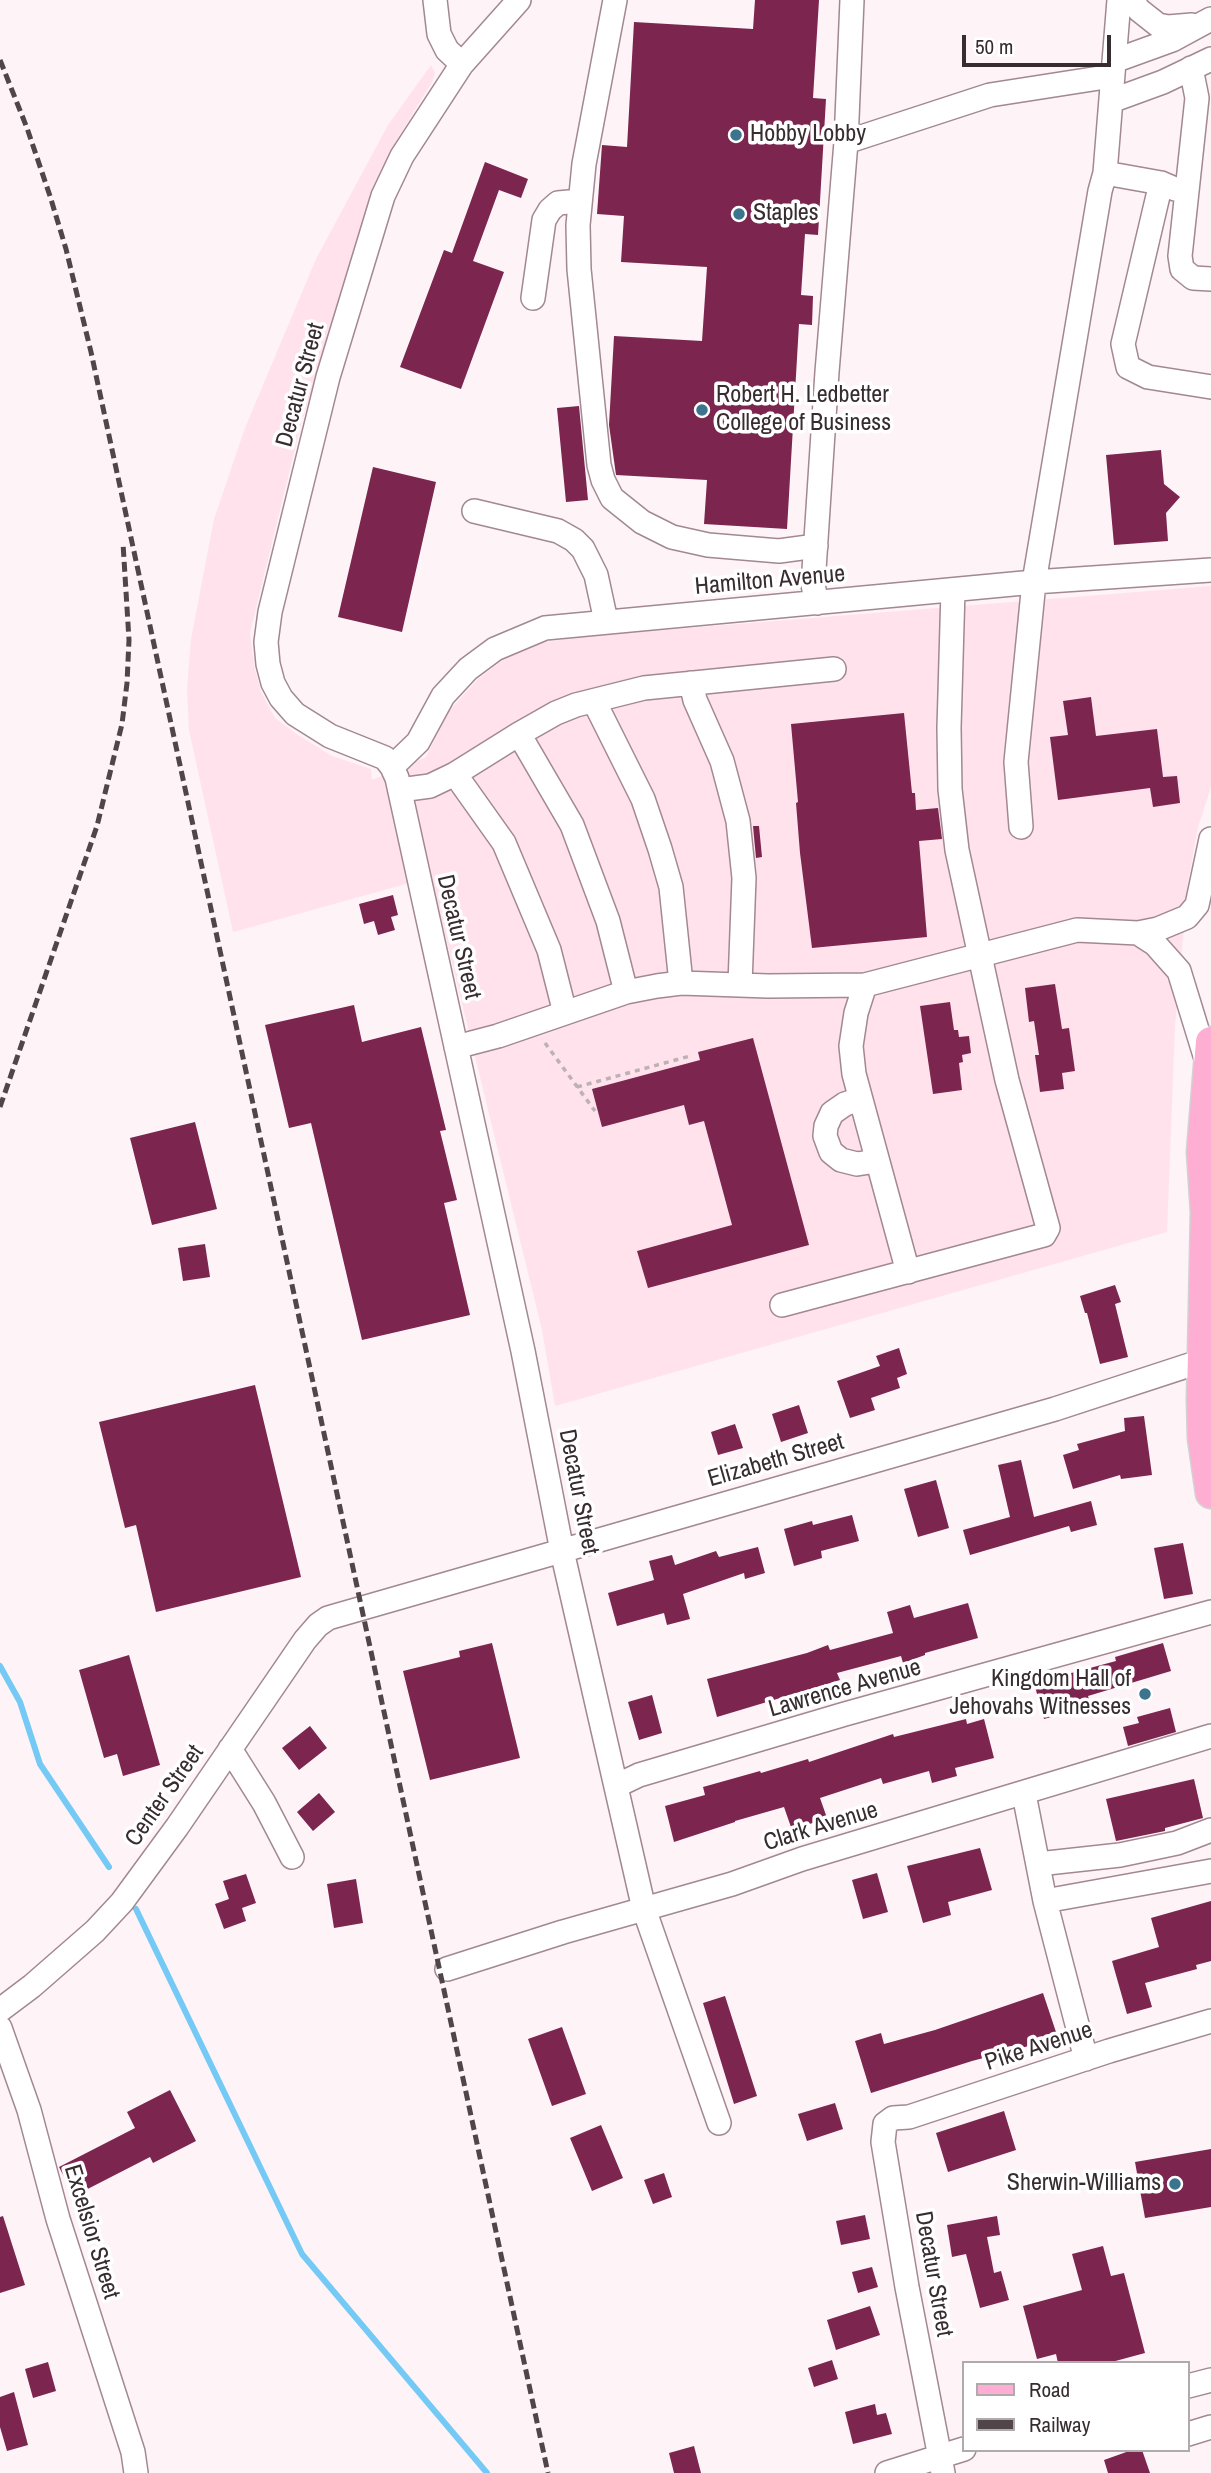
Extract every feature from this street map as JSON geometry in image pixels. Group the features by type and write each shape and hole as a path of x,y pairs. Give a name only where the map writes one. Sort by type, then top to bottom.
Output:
{"main road":[{"path":"1210,1054 1202,1152 1206,1212 1208,1359 1203,1438 1211,1493"}],"street":[{"path":"435,0 439,34 447,50 462,64"},
{"name":"Decatur Street","path":"519,0 462,64 402,156 383,195 328,377 270,612 266,642 273,682 281,698 295,714 331,736 384,758 392,767 400,790 523,1351 562,1551 644,1909 719,2123"},
{"path":"615,0 584,164 580,201 579,269 599,465 603,481 612,498 642,522 672,537 708,545 779,551 816,546"},
{"path":"817,603 813,585 846,142 852,0"},
{"path":"1021,827 1017,762 1034,582 1105,173 1119,0"},
{"path":"1132,0 1139,10 1158,24 1178,27 1208,20"},
{"path":"846,142 990,95 1113,68 1208,20"},
{"path":"1111,101 1163,82 1201,63"},
{"path":"1201,63 1197,98 1203,125 1188,194 1180,256 1182,270 1193,278 1211,279"},
{"path":"1105,173 1161,183 1188,194"},
{"path":"1161,183 1123,344 1128,367 1148,377 1211,387"},
{"path":"533,298 544,220 558,203 580,201"},
{"path":"474,511 558,531 574,540 583,549 596,575 606,621"},
{"name":"Hamilton Avenue","path":"392,767 418,742 443,696 468,669 495,649 545,628 1034,582 1211,570"},
{"path":"782,1305 1044,1236 1048,1227 1019,1128 991,997 978,956 957,850 950,789 948,728 953,590"},
{"path":"400,790 430,786 455,774 556,713 593,701 644,688 834,669"},
{"path":"691,683 695,700 722,761 738,821 744,878 740,984"},
{"path":"593,701 643,799 660,849 671,887 681,983"},
{"path":"519,734 572,825 608,922 626,992"},
{"path":"455,774 504,843 529,897 550,950 565,1013"},
{"path":"456,1047 531,1025 626,992 681,983 865,985 1077,930 1139,933 1172,925 1187,917 1197,905 1211,839"},
{"path":"1139,933 1156,944 1179,971 1210,1054"},
{"path":"865,985 856,1013 851,1046 854,1074 908,1272"},
{"path":"860,1099 845,1104 832,1113 825,1136 831,1152 841,1160 857,1164 876,1161"},
{"name":"Elizabeth Street","path":"362,1609 1055,1409 1208,1359"},
{"name":"Center Street","path":"0,2010 95,1931 122,1902 318,1625 337,1614 362,1609"},
{"name":"Lawrence Avenue","path":"616,1786 639,1775 845,1714 1211,1612"},
{"name":"Clark Avenue","path":"447,1969 1211,1736"},
{"path":"230,1749 264,1803 292,1857"},
{"path":"1024,1794 1045,1900 1086,2059"},
{"path":"1038,1864 1120,1855 1177,1843 1211,1830"},
{"path":"1045,1900 1211,1871"},
{"name":"Pike Avenue","path":"885,2124 893,2118 909,2117 1211,2021"},
{"name":"Excelsior Street","path":"0,2028 29,2110 58,2219 135,2462"},
{"name":"Decatur Street","path":"885,2124 883,2142 907,2287 942,2465"},
{"path":"1190,2385 1211,2380"},
{"path":"1190,2433 1211,2427"},
{"path":"887,2473 942,2465 962,2450"}],"path":[{"path":"531,1025 595,1111"},
{"path":"577,1087 690,1056"}],"shaded area":[{"path":"431,65 435,73 432,82 396,141 373,189 353,266 301,424 250,633 261,692 275,718 332,756 371,769 372,780 426,757 449,711 478,679 504,659 536,644 576,637 1211,586 1211,787 1198,827 1188,882 1175,1026 1167,1232 555,1406 542,1330 431,877 233,932 189,730 187,689 191,639 214,519 245,428 316,259 388,125"}],"building":[{"path":"755,0 819,0 813,98 826,99 818,235 805,234 801,295 813,296 812,325 799,324 787,529 704,524 707,480 616,475 609,425 614,336 702,341 707,267 621,262 624,216 597,214 602,145 627,147 634,22 753,29"},
{"path":"485,162 528,179 521,198 499,190 473,261 504,272 461,389 400,367 444,250 452,253"},
{"path":"579,406 588,500 566,502 557,408"},
{"path":"1161,450 1164,484 1180,497 1166,513 1168,541 1114,545 1106,455"},
{"path":"373,467 436,482 402,632 338,617"},
{"path":"1091,697 1096,736 1157,729 1163,777 1177,776 1180,803 1153,807 1150,788 1058,800 1050,737 1068,735 1063,701"},
{"path":"904,713 916,810 938,808 942,839 919,841 927,937 812,948 800,853 791,724"},
{"path":"753,826 759,826 762,857 756,858"},
{"path":"393,895 398,915 391,917 395,930 378,935 374,921 364,924 359,904"},
{"path":"1055,984 1062,1029 1069,1028 1075,1071 1062,1073 1064,1089 1040,1092 1035,1055 1039,1055 1034,1021 1029,1022 1025,988"},
{"path":"950,1002 954,1030 958,1030 959,1037 969,1036 971,1053 962,1055 963,1062 959,1063 962,1090 933,1094 920,1006"},
{"path":"354,1005 362,1042 421,1027 446,1130 440,1131 457,1200 444,1203 470,1315 362,1340 311,1123 289,1128 265,1025"},
{"path":"753,1038 809,1245 648,1288 637,1251 732,1225 704,1121 689,1125 684,1105 602,1127 592,1089 700,1060 698,1052"},
{"path":"195,1122 217,1209 152,1225 130,1138"},
{"path":"205,1244 210,1277 183,1281 178,1248"},
{"path":"1115,1285 1121,1302 1115,1304 1128,1357 1100,1364 1080,1296"},
{"path":"899,1348 907,1374 897,1378 900,1388 871,1398 875,1410 850,1418 837,1381 880,1366 876,1356"},
{"path":"255,1385 301,1577 156,1612 136,1525 125,1528 99,1422"},
{"path":"799,1405 808,1433 781,1442 772,1414"},
{"path":"1144,1416 1152,1475 1121,1479 1120,1475 1073,1489 1063,1455 1079,1450 1077,1444 1125,1431 1124,1418"},
{"path":"735,1424 743,1448 718,1455 711,1432"},
{"path":"1021,1460 1034,1517 1091,1501 1097,1525 1071,1532 1069,1526 970,1555 963,1530 1010,1517 998,1465"},
{"path":"936,1480 949,1528 918,1537 904,1489"},
{"path":"852,1515 859,1541 821,1551 822,1558 794,1566 784,1529 812,1521 813,1525"},
{"path":"1183,1543 1193,1594 1164,1599 1154,1548"},
{"path":"758,1547 765,1573 745,1579 744,1573 683,1594 690,1619 667,1625 664,1613 617,1626 608,1593 654,1580 649,1561 672,1555 675,1565 716,1551 719,1557"},
{"path":"968,1603 978,1638 925,1653 903,1663 901,1656 837,1673 840,1680 717,1717 707,1679 828,1645 830,1650 893,1633 887,1612 910,1605 914,1618"},
{"path":"492,1643 520,1758 430,1780 403,1671 460,1657 459,1651"},
{"path":"1163,1643 1171,1671 1088,1696 1091,1706 1044,1719 1034,1683 1116,1661 1115,1657"},
{"path":"129,1655 160,1765 123,1776 117,1754 104,1758 79,1670"},
{"path":"652,1695 662,1733 639,1740 628,1702"},
{"path":"1170,1708 1176,1732 1128,1746 1123,1727 1139,1723 1137,1717"},
{"path":"966,1719 967,1724 984,1719 994,1758 955,1768 957,1776 932,1783 929,1771 883,1784 881,1778 820,1798 827,1818 792,1830 784,1807 674,1842 665,1806 705,1795 703,1787 808,1759 809,1762 893,1734 894,1737"},
{"path":"310,1726 327,1748 299,1770 282,1748"},
{"path":"1194,1779 1203,1818 1165,1828 1165,1831 1116,1841 1106,1799"},
{"path":"319,1793 335,1812 313,1831 297,1812"},
{"path":"980,1848 992,1890 948,1902 951,1915 923,1923 907,1866"},
{"path":"877,1873 888,1912 863,1919 852,1880"},
{"path":"246,1874 256,1903 242,1908 246,1921 224,1929 215,1904 229,1899 223,1881"},
{"path":"356,1879 363,1923 334,1928 327,1884"},
{"path":"1211,1901 1211,1961 1196,1965 1197,1969 1145,1983 1152,2007 1127,2014 1112,1961 1159,1947 1151,1918"},
{"path":"1043,1993 1056,2032 1038,2038 1040,2043 871,2093 855,2041 881,2033 884,2044 935,2030"},
{"path":"725,1996 757,2096 734,2104 703,2003"},
{"path":"562,2027 586,2094 552,2106 528,2039"},
{"path":"170,2090 196,2141 153,2163 150,2157 74,2196 59,2167 135,2128 127,2112"},
{"path":"835,2103 843,2129 807,2141 798,2114"},
{"path":"1004,2111 1016,2150 948,2172 936,2133"},
{"path":"601,2125 623,2178 592,2191 570,2138"},
{"name":"Sherwin-Williams","path":"1211,2149 1211,2207 1145,2218 1135,2162"},
{"path":"664,2173 672,2197 653,2204 644,2180"},
{"path":"865,2215 870,2239 841,2245 836,2221"},
{"path":"3,2216 25,2285 0,2293 0,2217"},
{"path":"997,2216 1000,2235 987,2237 994,2273 1001,2271 1009,2300 980,2308 966,2254 952,2257 947,2225"},
{"path":"1103,2246 1111,2276 1124,2273 1145,2353 1115,2361 1058,2361 1056,2354 1037,2359 1023,2306 1082,2290 1072,2254"},
{"path":"872,2267 878,2287 858,2293 852,2272"},
{"path":"870,2306 880,2335 836,2350 827,2320"},
{"path":"832,2360 838,2379 814,2387 808,2368"},
{"path":"48,2362 56,2391 33,2398 25,2369"},
{"path":"14,2392 28,2445 7,2451 0,2427 0,2397"},
{"path":"875,2404 877,2415 886,2413 892,2434 853,2444 845,2412"},
{"path":"694,2446 701,2473 674,2473 669,2453"},
{"path":"1126,2452 1143,2452 1150,2473 1108,2473 1104,2460"}],"waterway":[{"path":"0,1666 20,1702 40,1764 109,1867"},
{"path":"136,1909 302,2254 487,2473"}],"railway":[{"path":"0,60 50,196 91,352 548,2473"},
{"path":"0,1107 97,826 122,724 129,640 123,543"}],"place":[{"name":"Hobby Lobby","path":"736,135"},
{"name":"Staples","path":"739,214"},
{"name":"Robert H. Ledbetter College of Business","path":"702,410"},
{"name":"Kingdom Hall of Jehovahs Witnesses","path":"1145,1694"},
{"name":"Sherwin-Williams","path":"1175,2184"}]}
